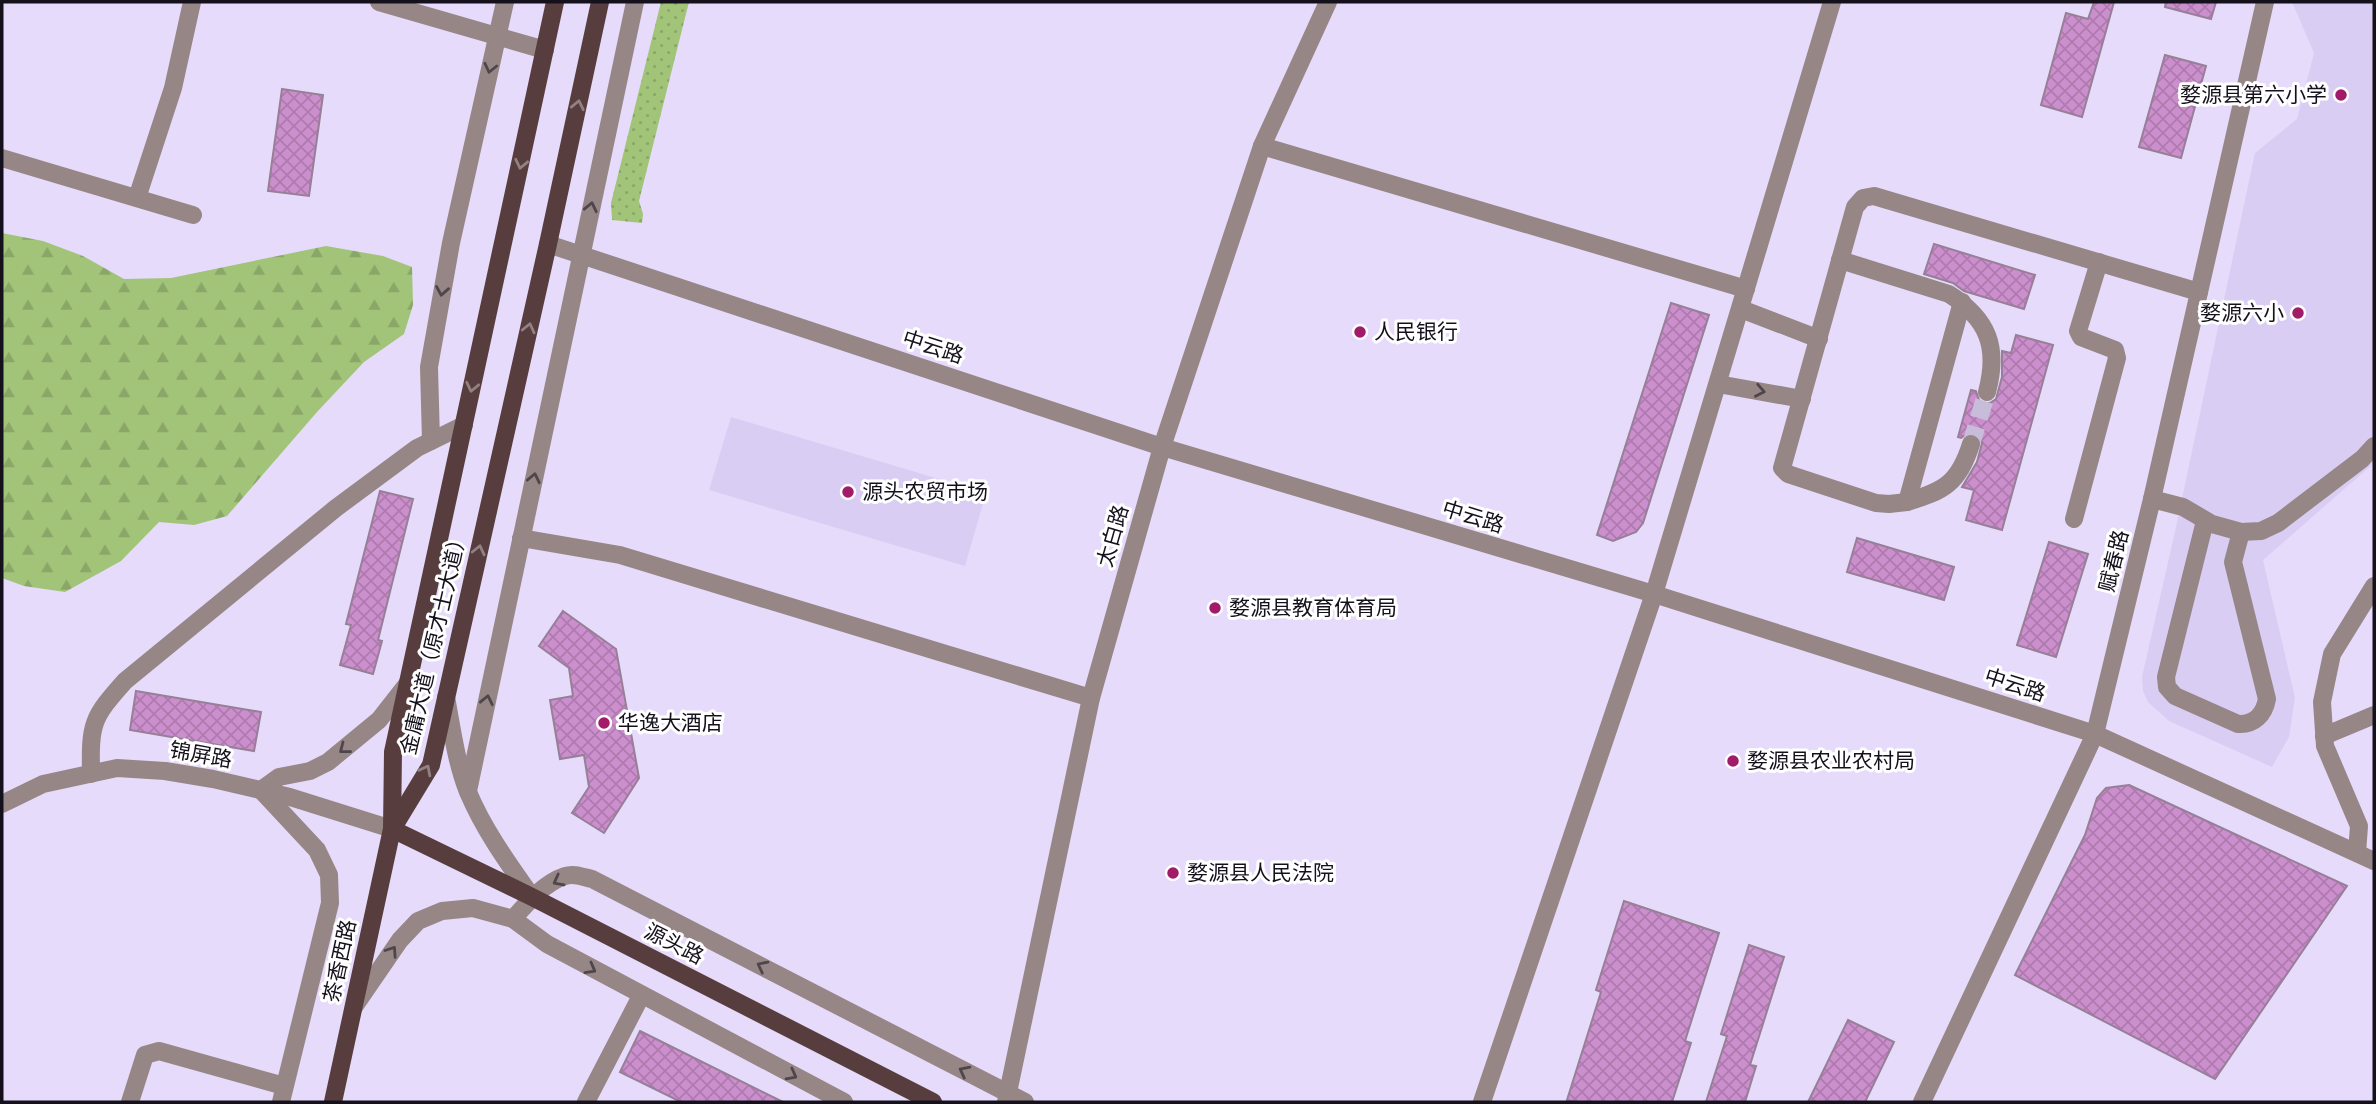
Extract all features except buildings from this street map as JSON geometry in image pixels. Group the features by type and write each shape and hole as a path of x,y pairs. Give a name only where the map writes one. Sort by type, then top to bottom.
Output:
{"main road":[{"name":"金庸大道（原才士大道）","path":"392,830 393,752 555,2"},
{"name":"金庸大道（原才士大道）","path":"392,830 431,765 600,2"},
{"name":"源头路","path":"392,830 532,897 933,1102"},
{"name":"茶香西路","path":"333,1102 392,830"}],"street":[{"path":"137,198 173,88 192,2"},
{"path":"379,2 545,50"},
{"path":"431,442 429,367 450,243 505,2"},
{"path":"468,791 635,2"},
{"name":"太白路","path":"1007,1098 1091,698 1162,447 1262,146 1328,2"},
{"path":"1482,1102 1654,594 1832,2"},
{"name":"赋春路","path":"1922,1102 2095,734 2152,499 2264,2"},
{"path":"1262,146 1746,289"},
{"path":"2,158 193,215"},
{"path":"1971,444 1962,467 1950,484 1938,493 1889,505 1788,474 1783,468 1855,207 1863,198 1874,196 2199,292"},
{"name":"中云路","path":"548,244 1162,447 1654,594 2095,734 2374,860"},
{"path":"1840,260 1949,294 1962,302 1980,320 1989,337 1992,360 1987,392"},
{"path":"2074,519 2117,358 2115,350 2081,337 2078,331 2099,262"},
{"path":"1907,502 1962,302"},
{"path":"1741,309 1819,339"},
{"path":"1718,384 1802,399"},
{"path":"91,774 90,736 100,710 125,681 336,508 417,448 464,425"},
{"path":"2152,499 2183,507 2205,521 2241,532 2261,531 2278,523 2362,459 2374,446"},
{"path":"2205,521 2166,677 2167,687 2175,696 2238,724 2247,725 2263,713 2267,699 2233,562 2241,532"},
{"path":"521,538 620,555 1091,698"},
{"path":"2357,853 2359,826 2325,746 2322,702 2332,654 2374,586"},
{"path":"130,1102 145,1055 159,1051 283,1094 330,903 329,875 317,850 261,790 279,777 310,771 328,762 379,719 408,683"},
{"path":"446,696 455,750 468,791 497,848 532,897"},
{"path":"2324,736 2374,715"},
{"name":"锦屏路","path":"2,804 43,784 117,768 165,771 261,790 392,830"},
{"path":"513,919 532,897 564,876 575,875 592,879 1007,1098 1025,1102"},
{"path":"354,1007 400,940 418,922 442,911 473,908 513,919 547,944 641,996 844,1102"},
{"path":"586,1102 641,996"}],"shaded area":[{"name":"婺源六小","path":"2292,2 2374,2 2374,463 2263,560 2295,698 2289,737 2272,767 2169,721 2148,702 2143,691 2142,677 2255,153 2297,119 2314,53"},
{"name":"源头农贸市场","path":"731,417 986,493 965,566 709,490"}],"green space":[{"path":"661,2 689,2 639,201 643,214 642,223 612,220 611,203"},
{"path":"2,233 43,241 83,256 124,279 171,278 326,246 383,256 412,267 413,305 404,334 364,362 227,516 194,525 159,522 121,561 65,592 24,586 2,578"}],"tunnel":[{"path":"1971,444 1987,392"}],"place":[{"name":"婺源县第六小学","path":"2341,95"},
{"name":"婺源六小","path":"2298,313"},
{"name":"人民银行","path":"1360,332"},
{"name":"源头农贸市场","path":"848,492"},
{"name":"婺源县教育体育局","path":"1215,608"},
{"name":"华逸大酒店","path":"604,723"},
{"name":"婺源县农业农村局","path":"1733,761"},
{"name":"婺源县人民法院","path":"1173,873"}]}
